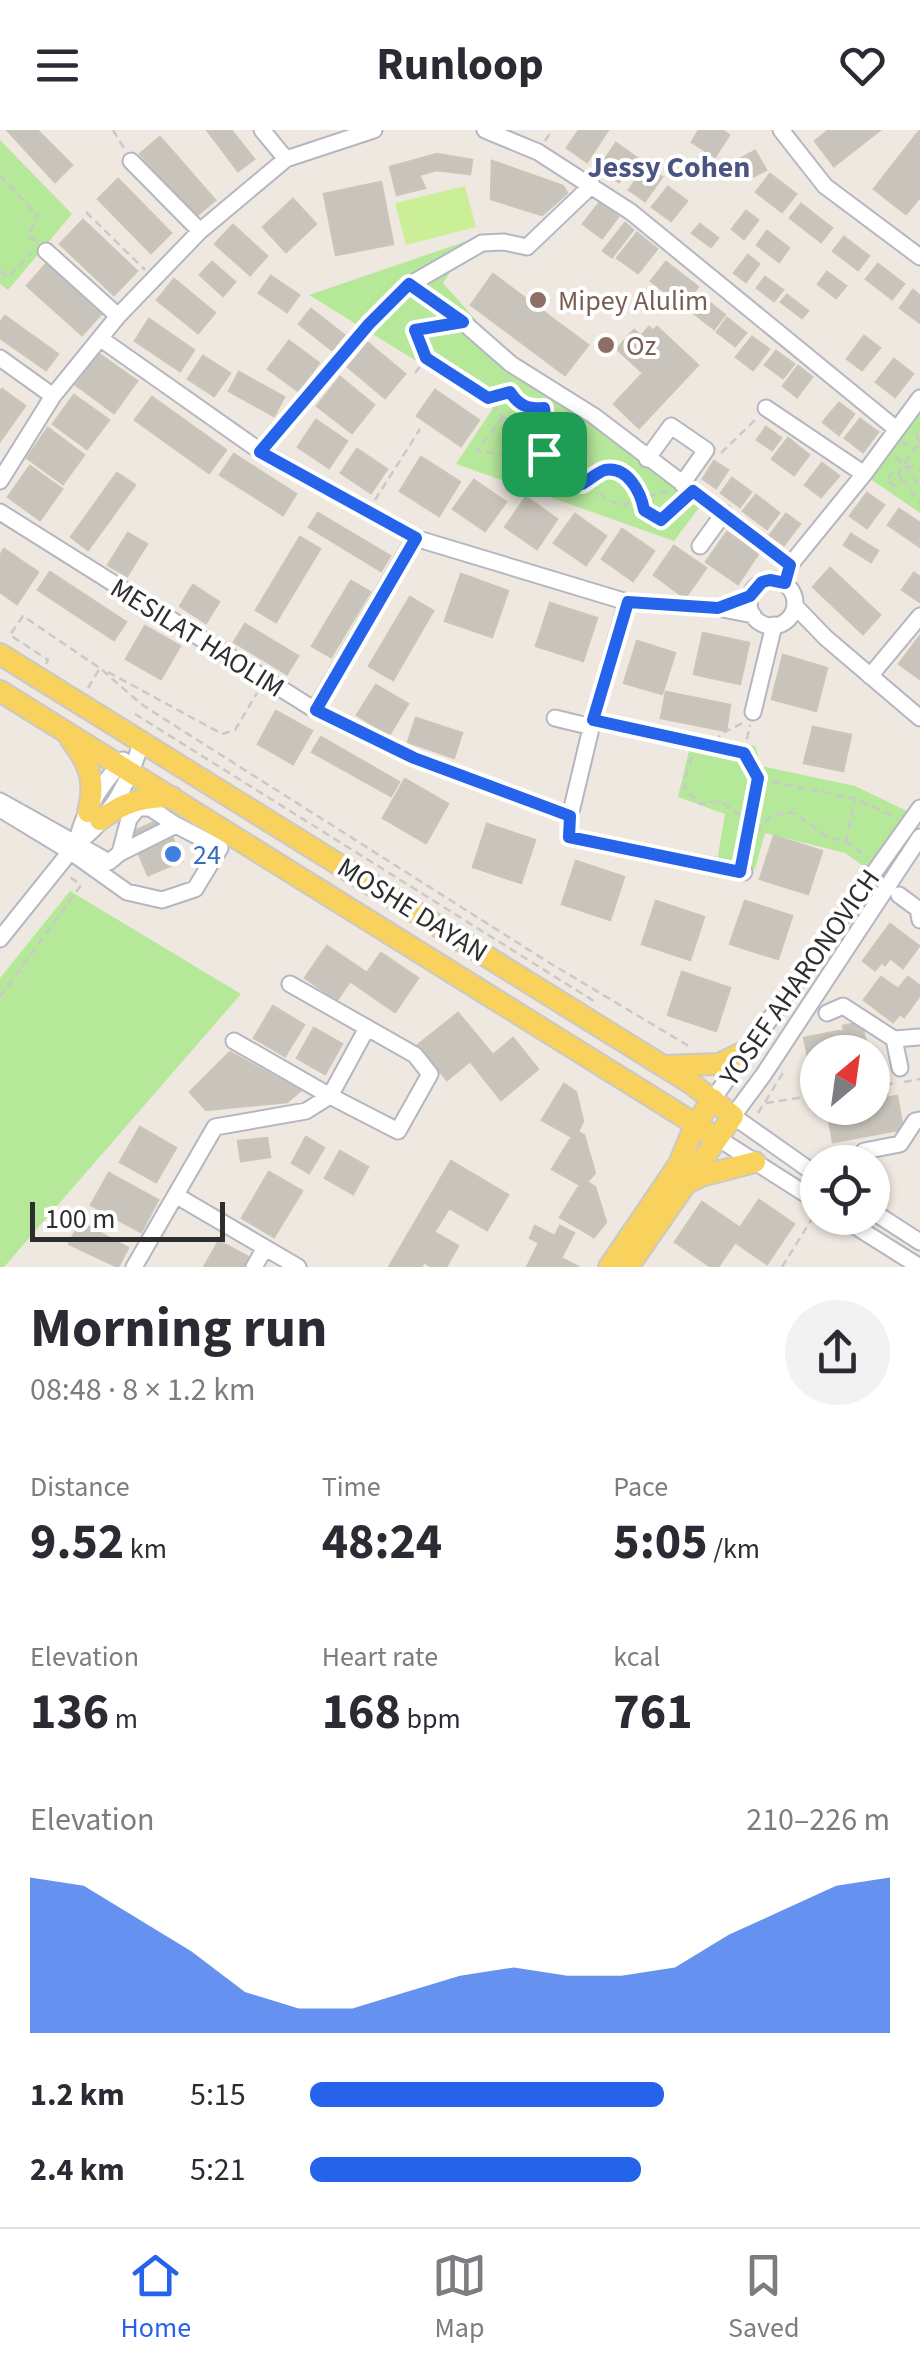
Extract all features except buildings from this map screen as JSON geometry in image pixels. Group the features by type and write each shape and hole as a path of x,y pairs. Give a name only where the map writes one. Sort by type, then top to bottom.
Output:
{"main road":[{"name":"MOSHE DAYAN","path":"0,654 664,1066 740,1122"},
{"name":"MOSHE DAYAN","path":"0,690 716,1137"},
{"path":"63,731 91,770 94,816 134,800 172,797"},
{"path":"664,1066 719,1064 750,1049"},
{"path":"648,1093 678,1132 679,1164"},
{"path":"609,1267 679,1164 695,1124 713,1099"},
{"path":"628,1267 716,1137 740,1122"},
{"path":"682,1186 701,1176 755,1162"}],"street":[{"path":"262,130 286,159"},
{"path":"0,481 53,396 118,316 200,230 286,159 374,130"},
{"path":"485,130 538,152 630,212 896,428"},
{"path":"781,130 825,186 920,257"},
{"path":"131,161 200,230"},
{"path":"260,452 369,324 409,284 482,243 504,242 527,248 592,185"},
{"path":"42,248 118,316"},
{"path":"409,284 463,322 511,364 594,416 790,565"},
{"path":"101,338 260,452 416,538 628,602 718,608 753,615 765,624 786,617 826,638 920,718"},
{"path":"0,358 53,396"},
{"path":"785,583 790,565 920,398"},
{"path":"766,408 864,474"},
{"path":"648,460 671,426 706,450 687,487"},
{"name":"MESILAT HAOLIM","path":"0,512 316,710 414,758 570,816"},
{"path":"700,546 724,513"},
{"path":"316,710 416,538"},
{"path":"718,608 750,596 762,582 770,580 785,583 792,590 752,712"},
{"path":"750,596 753,615"},
{"path":"628,602 592,723 570,816 569,837 744,872"},
{"path":"870,676 920,616"},
{"path":"555,718 592,723"},
{"path":"0,939 74,847 90,834 94,816 142,740"},
{"path":"0,805 109,862 176,825"},
{"path":"74,847 127,892 162,900 194,889 220,848 150,808 138,808 129,819 120,853"},
{"name":"YOSEF AHARONOVICH","path":"713,1099 920,808"},
{"name":"YOSEF AHARONOVICH","path":"740,1122 764,1074 920,837"},
{"path":"899,895 918,909 920,920"},
{"path":"234,1041 398,1131 430,1074 415,1055 290,984"},
{"path":"827,1012 842,1006 894,1039 920,1037"},
{"path":"134,1267 216,1127 306,1111 330,1096 366,1028"},
{"path":"894,1039 900,1068"},
{"path":"890,1146 900,1144 915,1120 920,1120"},
{"name":"MOSHE DAYAN","path":"740,1122 800,1164"},
{"name":"MOSHE DAYAN","path":"716,1137 800,1197"},
{"path":"178,1196 298,1267"},
{"path":"890,1223 920,1242"},
{"path":"869,1235 920,1267"},
{"path":"254,1267 276,1252"}],"path":[{"path":"113,130 131,161"},
{"path":"546,139 552,130"},
{"path":"0,176 38,216 28,235 42,248 8,277 0,271"},
{"path":"86,212 153,278"},
{"path":"408,327 415,330 463,322"},
{"path":"415,330 426,358 488,398 544,457"},
{"path":"416,373 426,358"},
{"path":"506,373 517,402 530,409 556,406"},
{"path":"488,398 510,392"},
{"path":"544,408 546,423 555,437"},
{"path":"706,450 718,456 766,408"},
{"path":"473,456 503,418"},
{"path":"369,509 420,429"},
{"path":"920,429 916,437 920,441 900,476 920,503"},
{"path":"555,437 544,457 545,467 582,484 606,470 620,472 641,496 644,510 661,520 687,487"},
{"path":"555,437 570,438 586,452 595,466 593,484 600,496 626,505 654,494"},
{"path":"886,444 920,484"},
{"path":"477,451 544,457"},
{"path":"904,466 920,470"},
{"path":"38,676 48,660 10,635 23,616 100,668 222,734 236,730 266,679"},
{"path":"80,702 100,668"},
{"path":"100,668 142,704 180,729 548,962 719,1064"},
{"path":"135,714 597,1002"},
{"path":"716,746 720,734 751,720 744,753 758,778 742,854 752,845 761,825 772,816 794,813 826,836 846,842 878,864"},
{"path":"592,723 744,753"},
{"path":"694,742 694,753 684,774 685,789 701,804 720,801 749,820"},
{"path":"758,778 856,799 909,823"},
{"path":"846,842 856,799"},
{"path":"0,997 82,886 57,868"},
{"path":"740,1122 764,1103 786,1068"},
{"path":"890,1084 920,1080"},
{"path":"764,1103 800,1098"},
{"path":"782,1267 802,1235"}],"green space":[{"path":"0,140 72,214 8,290 0,284"},
{"path":"465,186 476,227 406,245 395,203"},
{"path":"470,240 443,283 511,360 707,497 674,541 456,464 493,408 309,295"},
{"path":"920,406 920,513 869,478"},
{"path":"693,734 755,746 761,766 855,786 909,812 869,870 845,853 765,833 755,869 717,861 725,814 678,797"},
{"path":"70,891 241,994 0,1267 0,978"}],"place":[{"name":"Mipey Alulim","path":"538,300"},
{"name":"Oz","path":"606,345"},
{"name":"24","path":"173,854"}],"district":[{"name":"Jessy Cohen","path":"669,167"}],"route":[{"path":"409,284 463,322 415,330 426,358 488,398 510,392 517,402 530,409 544,408 546,423 555,437 544,454 545,467 582,484 606,470 620,472 643,498 644,510 661,520 693,491 790,565 785,583 762,582 750,596 718,608 628,602 593,720 744,753 758,778 740,872 569,837 570,816 414,758 316,710 416,538 260,452 369,324 409,284"}]}
